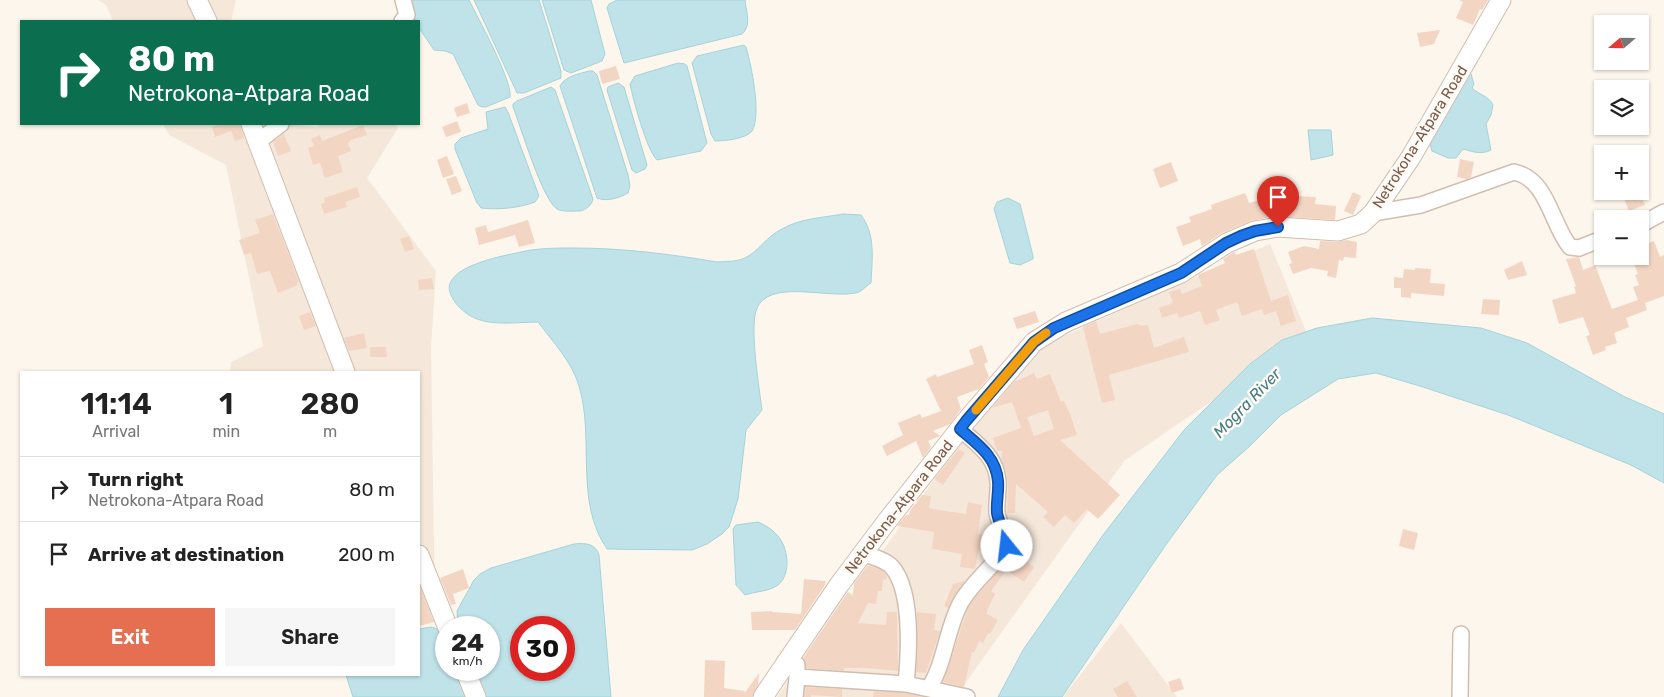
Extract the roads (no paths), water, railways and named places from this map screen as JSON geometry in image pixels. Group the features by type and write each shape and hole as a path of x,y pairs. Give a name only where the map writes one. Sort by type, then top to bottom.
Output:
{"street":[{"path":"197,0 207,20"},
{"path":"402,0 407,15 403,20"},
{"name":"Netrokona-Atpara Road","path":"763,697 785,662 863,553 960,429 1034,342 1054,328 1181,273 1226,243 1255,231 1278,227 1338,231 1362,224 1373,213 1411,157 1500,0"},
{"path":"278,125 255,132 345,371"},
{"path":"1373,213 1422,204 1514,172 1527,176 1540,191 1570,247 1580,248 1594,242"},
{"path":"1649,220 1664,212"},
{"path":"929,688 936,677 953,619 961,602 1007,546 1007,540 997,512 998,481 993,460 960,429"},
{"path":"863,553 890,565 902,589 907,611 908,629 906,684"},
{"path":"420,558 443,616"},
{"path":"1460,697 1461,634"},
{"path":"785,662 797,665 794,697"},
{"path":"797,677 871,689 906,684 967,697"},
{"path":"469,681 476,697"}],"water":[{"path":"408,0 469,0 501,64 510,97 486,107 478,105 453,54 434,50 420,29 420,20 415,20"},
{"path":"474,0 539,0 561,71 561,78 524,93 517,93"},
{"path":"542,0 591,0 605,54 602,61 571,73 564,70"},
{"path":"617,0 745,0 748,22 742,34 624,63 607,8 609,4"},
{"path":"744,45 755,89 755,123 752,131 745,136 715,141 711,134 692,63 697,56"},
{"path":"678,63 687,66 707,143 701,151 657,160 645,136 630,84 635,76"},
{"path":"593,71 597,75 628,175 630,186 628,193 613,199 597,198 560,86 565,80"},
{"path":"1468,73 1471,74 1474,84 1472,88 1493,105 1491,115 1486,124 1491,150 1481,153 1463,149 1456,158 1448,158 1432,151 1430,144"},
{"path":"618,83 624,87 647,165 645,169 636,173 632,170 607,90 608,87"},
{"path":"551,87 555,90 593,199 584,210 559,210 551,203 532,162 513,107 513,104 517,101"},
{"path":"505,107 539,196 535,202 522,206 502,209 481,208 477,203 455,149 455,144 461,138 488,129 486,112"},
{"path":"1308,130 1331,130 1333,155 1311,160"},
{"path":"1008,198 1020,204 1033,256 1033,259 1020,265 1010,263 994,209 997,202"},
{"path":"843,214 861,215 866,223 872,248 871,283 859,292 848,294 786,292 773,295 762,301 756,311 754,345 762,410 746,430 738,499 729,527 707,544 692,550 607,549 597,530 591,511 583,406 579,386 572,369 562,352 538,322 491,322 474,318 466,313 456,304 452,297 449,287 453,278 461,271 486,260 548,248 628,250 717,262 735,261 755,252 777,232 789,225 804,220"},
{"name":"Mogra River","path":"1372,318 1481,328 1527,343 1625,397 1664,414 1664,483 1631,465 1508,415 1423,387 1376,373 1338,379 1281,415 1217,475 1165,546 1062,697 998,697 1023,650 1103,535 1184,430 1250,364 1282,340 1317,328"},
{"path":"758,522 771,529 781,540 786,553 787,567 778,585 770,589 745,595 736,585 733,529 736,525"},
{"path":"574,544 586,544 595,548 599,555 611,697 484,697 477,681 500,681 500,616 457,616 457,611 474,580 491,568"},
{"path":"431,627 435,628 435,681 460,681 466,697 353,697 346,676 420,676 420,629"}]}
